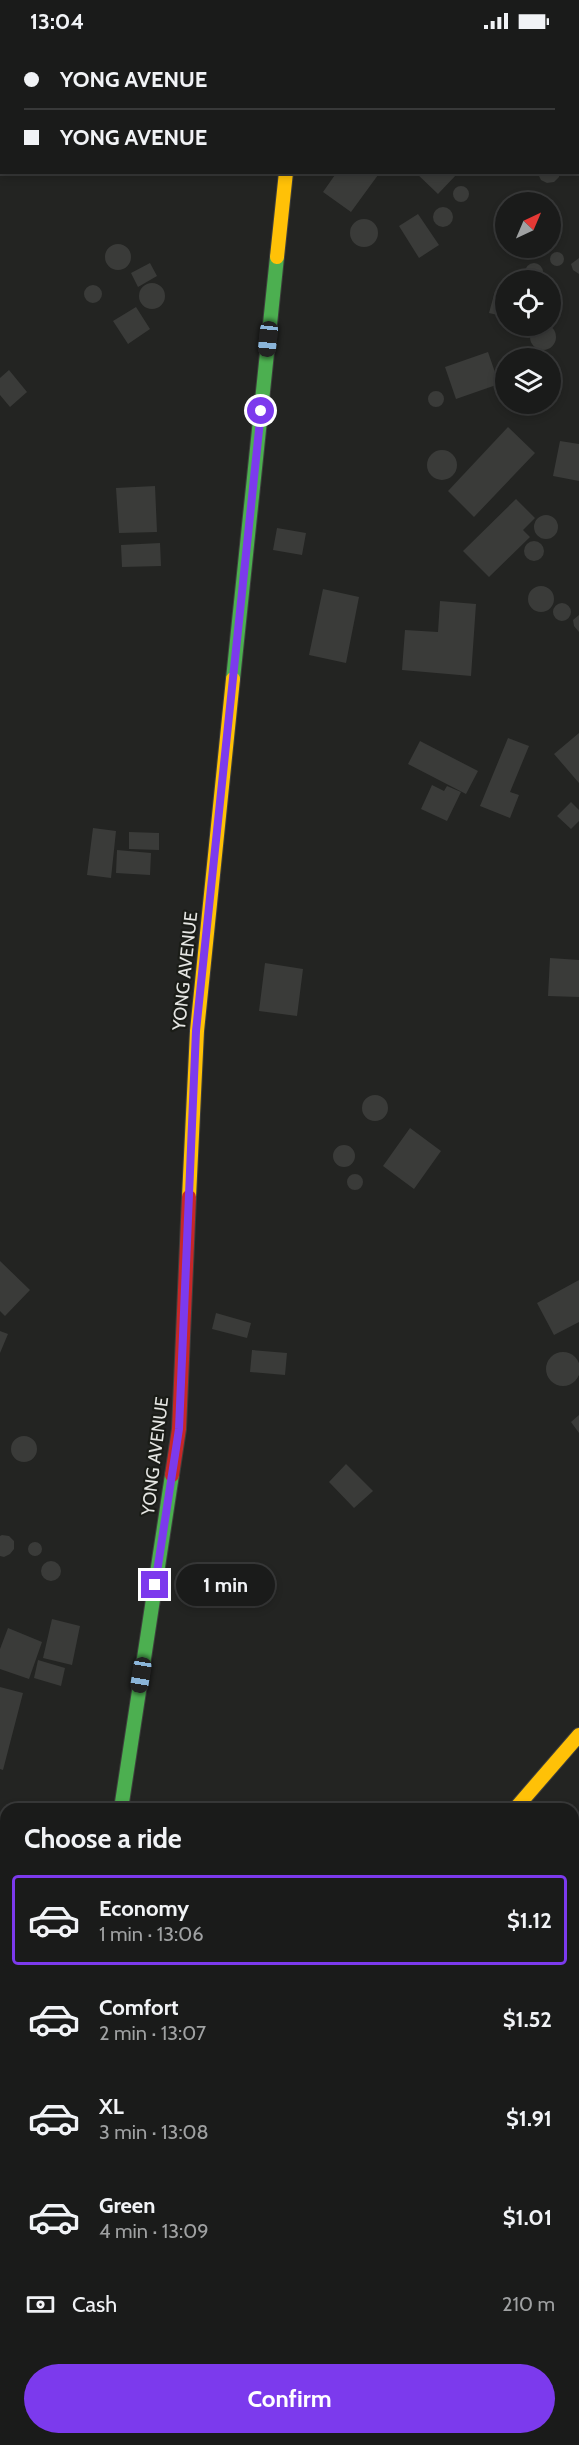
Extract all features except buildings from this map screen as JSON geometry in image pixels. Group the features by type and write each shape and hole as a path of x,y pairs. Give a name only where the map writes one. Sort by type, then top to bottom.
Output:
{"street":[{"name":"YONG AVENUE","path":"122,1803 179,1429 196,1031 286,174"},
{"path":"520,1803 579,1735"}],"traffic: fast":[{"path":"233,679 277,257"},
{"path":"122,1803 172,1475"}],"traffic: slow":[{"path":"277,257 286,174"},
{"path":"189,1197 197,1031 233,679"},
{"path":"520,1803 579,1735"}],"traffic: jam":[{"path":"172,1475 179,1429 189,1197"}],"route":[{"path":"155,1585 179,1429 196,1031 261,411"}]}
